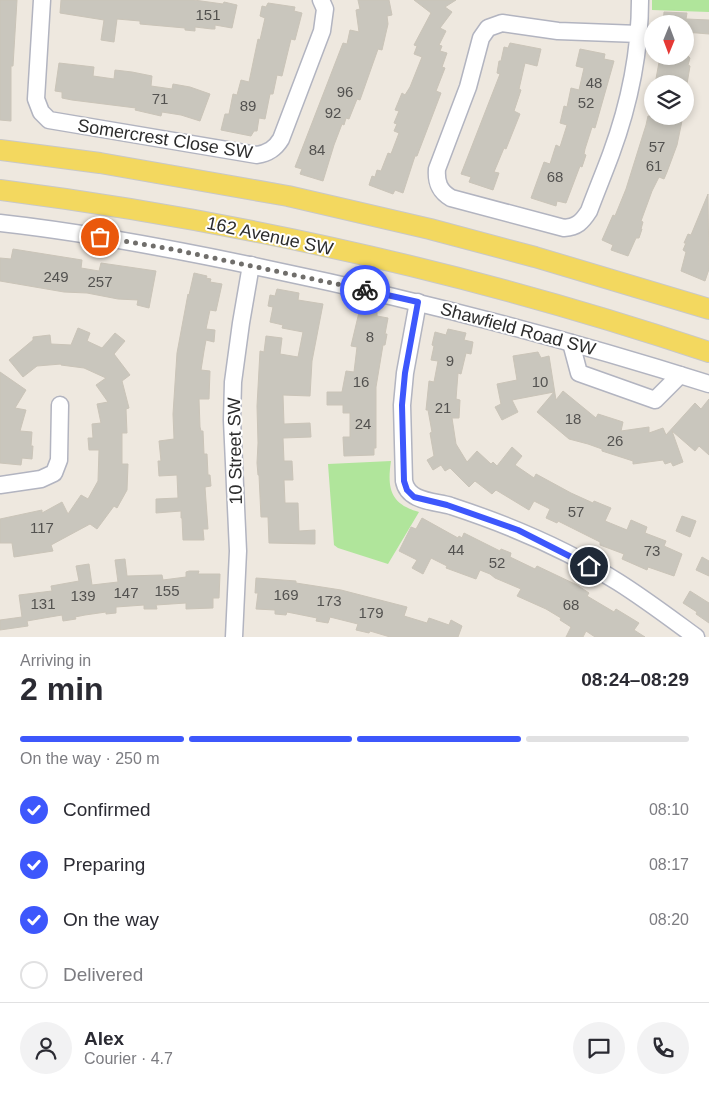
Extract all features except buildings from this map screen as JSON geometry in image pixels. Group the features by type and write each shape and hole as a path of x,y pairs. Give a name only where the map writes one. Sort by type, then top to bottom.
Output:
{"main road":[{"path":"0,150 100,163 288,196 535,256 709,309"},
{"name":"162 Avenue SW","path":"0,190 220,224 360,254 529,296 709,352"}],"street":[{"name":"Somercrest Close SW","path":"42,0 36,99 41,112 49,120 256,155 265,154 273,149 280,139 322,31 325,9 321,0"},
{"path":"639,34 558,30 502,23 488,28 481,38 468,87 437,169 437,181 442,192 451,198 564,228 575,226 581,222 589,211 623,119 631,86 639,34 640,0"},
{"name":"Shawfield Road SW","path":"0,223 45,228 135,243 251,265 418,302 571,343 709,384"},
{"name":"10 Street SW","path":"234,637 238,551 232,420 233,382 251,265"},
{"path":"418,302 405,373 402,405 404,481 407,490 414,497 443,504 518,530 557,548 618,582 696,637"},
{"path":"571,343 579,374 655,400 680,375"},
{"path":"0,485 41,479 54,473 59,460 60,405"}],"green space":[{"path":"652,0 709,0 709,12 652,10"},
{"path":"391,461 390,487 393,494 396,499 409,509 419,512 388,564 338,548 334,545 328,464"}],"way so far":[{"path":"100,237 171,249 365,290"}],"route":[{"path":"365,290 418,302 405,373 402,405 404,481 410,494 414,497 436,501 518,530 557,548 589,566"}]}
